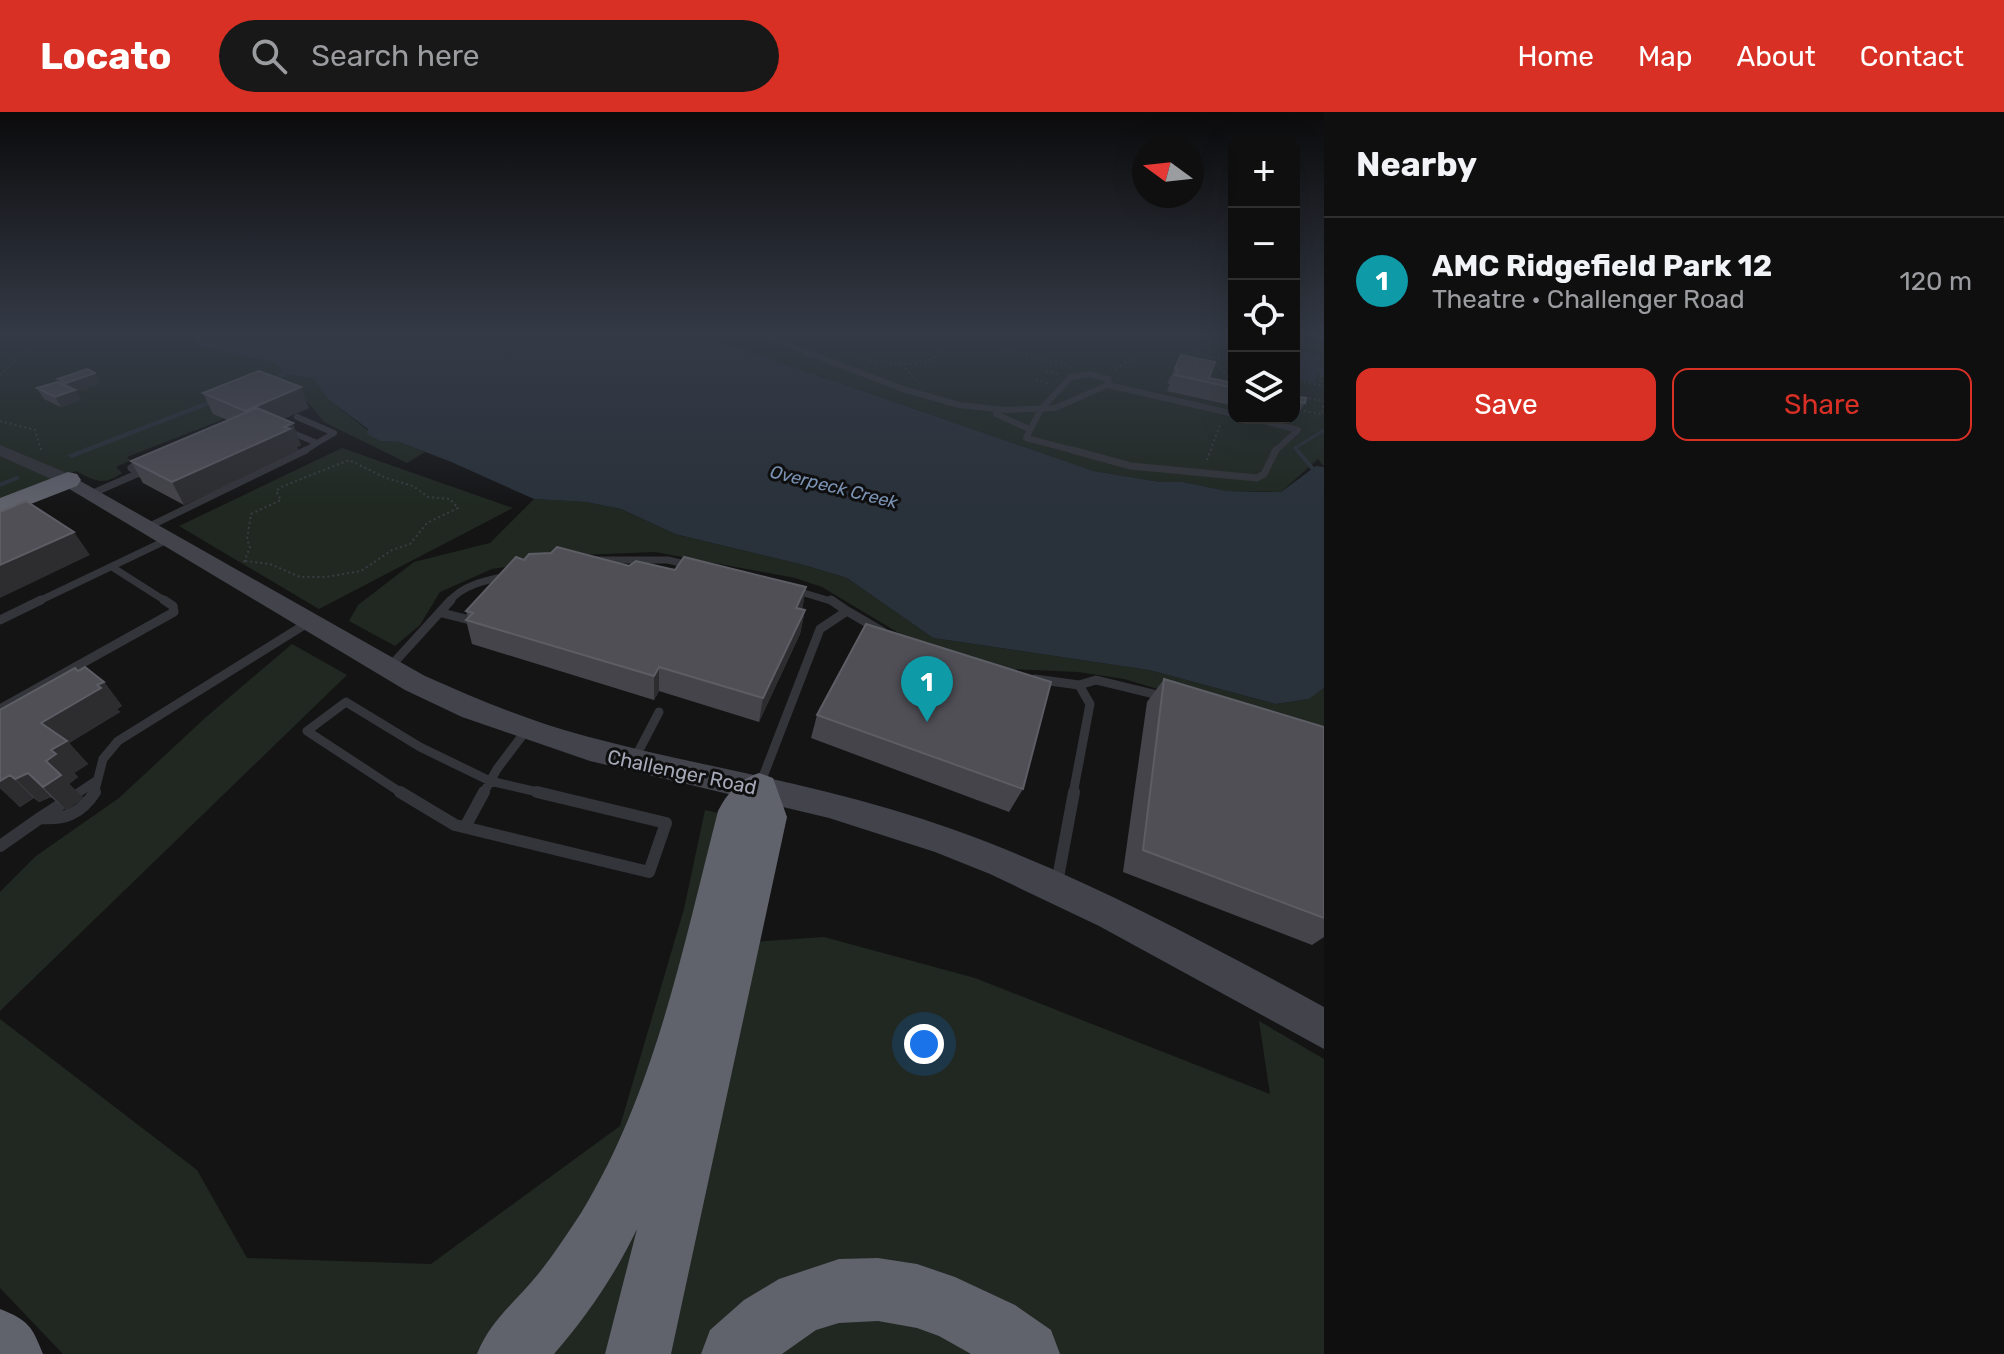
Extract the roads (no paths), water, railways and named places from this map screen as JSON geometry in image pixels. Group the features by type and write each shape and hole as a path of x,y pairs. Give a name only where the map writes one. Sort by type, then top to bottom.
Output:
{"highway":[{"path":"0,508 63,478"},
{"path":"510,1354 541,1320 588,1256 610,1222 642,1159 677,1060 739,811 759,789"},
{"path":"638,1354 766,817 759,789"},
{"path":"734,1354 753,1332 796,1305 841,1291 880,1289 943,1303 989,1326 1027,1354"},
{"path":"0,1342 10,1354"}],"main road":[{"name":"Challenger Road","path":"63,478 451,702 525,732 633,762 845,809 916,830 1057,886 1142,928 1324,1029"}],"street":[{"name":"Challenger Road","path":"0,442 17,445 39,456 57,468 63,478"},
{"name":"Challenger Road","path":"0,450 63,478"}],"lane":[{"path":"913,392 1007,417 1029,429"},
{"path":"1058,392 1041,409 1025,436 1027,439 1116,463 1261,477 1273,453 1298,430 1276,424"},
{"path":"959,405 1041,409 1065,406 1094,392"},
{"path":"1139,392 1228,412"},
{"path":"0,620 112,567 192,504 304,452 334,433 297,417"},
{"path":"288,431 317,443"},
{"path":"150,457 131,466 151,480"},
{"path":"91,494 152,468"},
{"path":"579,562 595,559 668,560 697,567"},
{"path":"0,709 174,612 173,606 112,567"},
{"path":"389,668 442,613 456,593 487,580 518,574"},
{"path":"784,587 827,598 889,636"},
{"path":"759,789 820,629 847,611"},
{"path":"442,613 470,620"},
{"path":"40,818 68,817 92,800 103,759 118,741 310,622"},
{"path":"1018,676 1079,685 1096,680 1173,698"},
{"path":"1057,886 1090,704 1079,685"},
{"path":"346,702 420,747 490,781 666,823 649,872 465,827 438,817 307,731 346,702"},
{"path":"633,762 659,712"},
{"path":"465,827 490,781 525,732"},
{"path":"78,793 96,781"},
{"path":"0,846 60,805"}],"water":[{"path":"231,392 243,392 72,458 67,455"},
{"name":"Overpeck Creek","path":"323,392 865,392 1094,471 1160,482 1183,482 1227,491 1281,492 1316,466 1324,467 1324,688 1309,699 1276,704 1149,670 933,638 847,578 675,534 621,509 586,502 534,499 399,442 381,441 367,434 368,429"}],"waterway":[{"path":"1297,450 1295,448 1324,430"},
{"path":"1297,450 1313,469"},
{"path":"0,485 17,478"}],"place":[{"name":"AMC Ridgefield Park 12","path":"927,722"}]}
